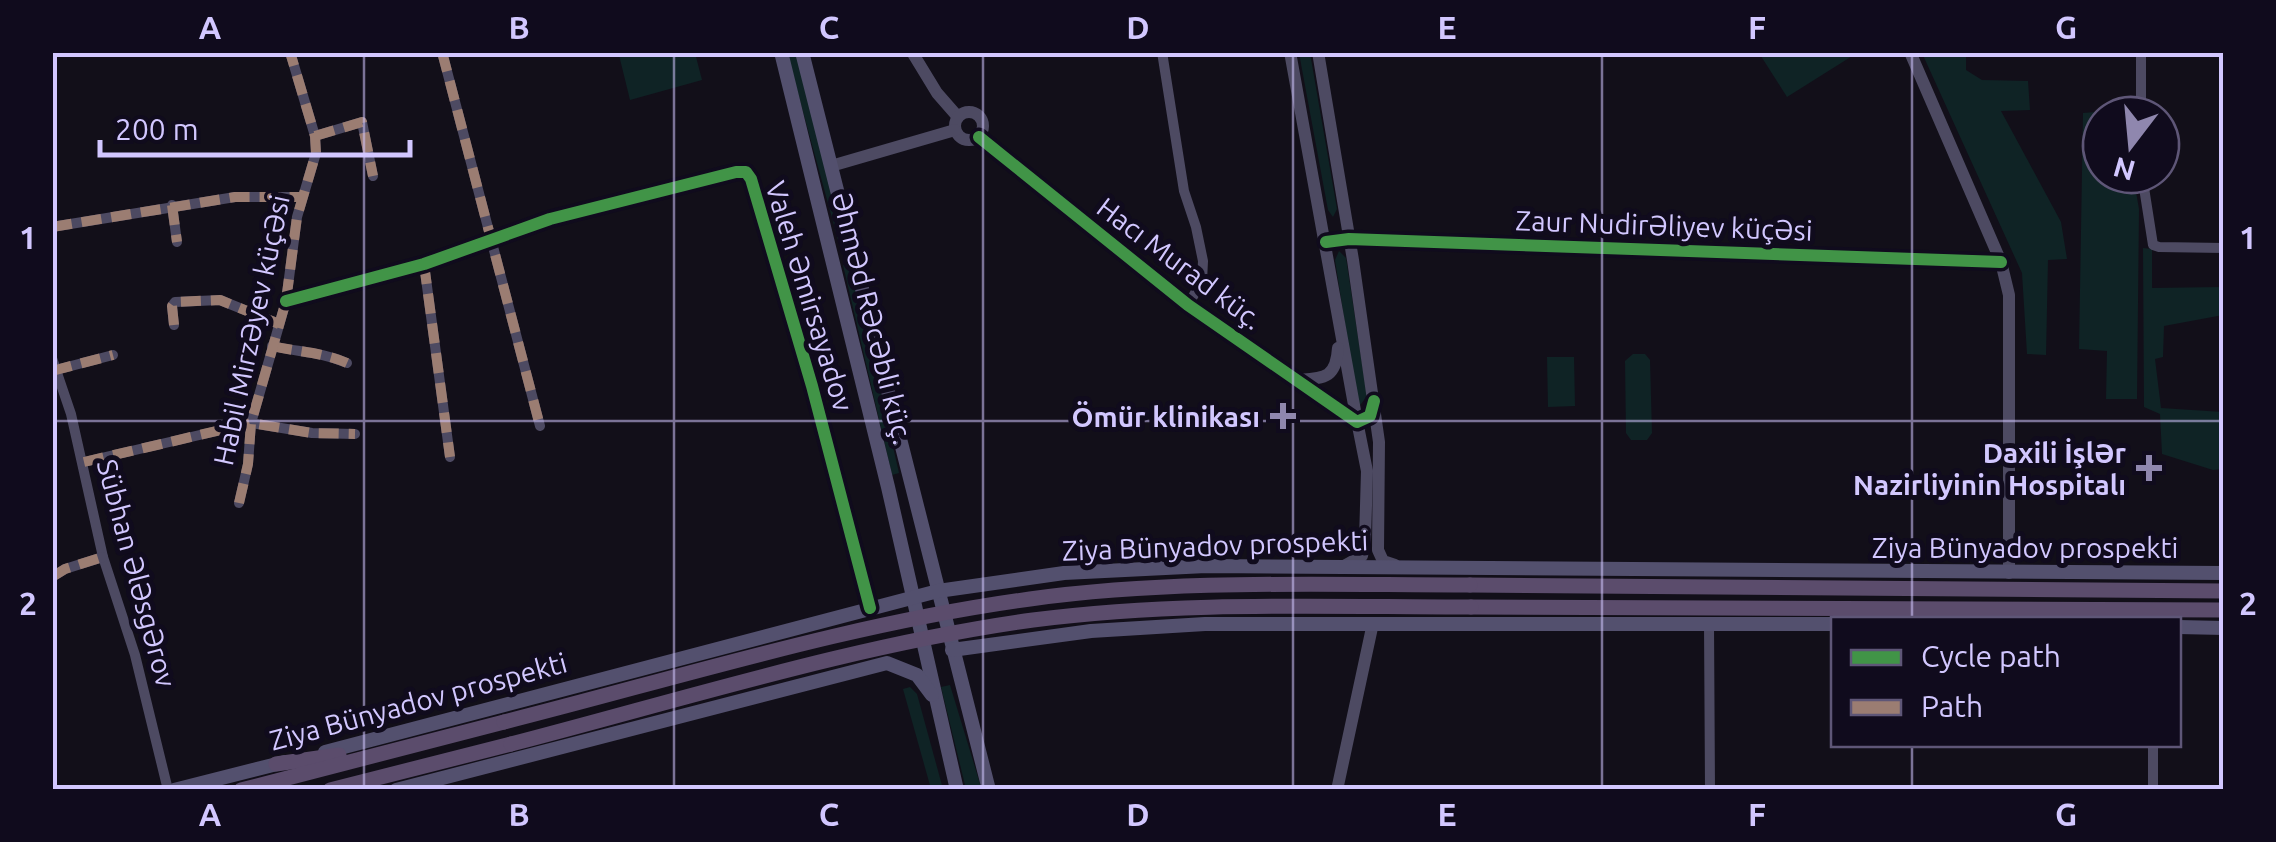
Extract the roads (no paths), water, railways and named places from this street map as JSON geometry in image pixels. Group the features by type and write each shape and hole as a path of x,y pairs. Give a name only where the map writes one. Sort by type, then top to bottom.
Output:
{"main road":[{"name":"Əhməd Rəcəbli küç.","path":"780,52 958,790"},
{"name":"Əhməd Rəcəbli küç.","path":"802,52 989,790"},
{"path":"830,248 851,243"},
{"path":"888,487 912,481"},
{"name":"Ziya Bünyadov prospekti","path":"171,790 913,597 1064,573 1167,566 1398,566 2224,574"},
{"path":"1520,585 1712,570 1842,588"},
{"path":"1064,573 1043,586 1038,608 1054,626 1081,632"},
{"name":"Ziya Bünyadov prospekti","path":"240,790 880,626 1031,599 1183,586 2224,590"},
{"path":"330,790 885,647 1033,620 1228,607 2224,610"},
{"path":"1518,608 1710,623 1842,608"},
{"path":"952,650 1081,632 1172,625 1831,624"},
{"path":"2181,627 2224,628"},
{"path":"786,630 815,632 826,645 828,660 805,682"},
{"path":"396,790 887,663 917,675 927,686 939,714"},
{"path":"276,764 417,743"},
{"path":"376,790 420,766"}],"street":[{"name":"Habil Mirzəyev küçəsi","path":"239,503 248,464 251,423 286,301 302,197 316,153 316,136 290,52"},
{"path":"442,52 540,426"},
{"path":"831,166 956,123 967,112 980,117 983,129 978,137 965,140 956,123 938,93 912,52"},
{"path":"1162,52 1184,191 1202,261 1202,281 1188,304"},
{"path":"1290,52 1367,470 1362,556 1344,566"},
{"path":"1318,52 1374,401 1380,453 1378,550 1383,560 1398,566"},
{"path":"1910,52 2000,262 2010,295 2009,573"},
{"path":"2141,52 2142,95"},
{"path":"316,136 362,122 373,176"},
{"name":"Hacı Murad küç.","path":"978,137 1188,304 1357,422"},
{"name":"Valeh Əmirsayadov","path":"286,301 424,264 550,219 746,172 812,386 870,608"},
{"path":"2147,195 2150,239 2159,248 2224,248"},
{"path":"52,227 172,204 234,197 302,197"},
{"path":"172,204 177,242"},
{"name":"Zaur Nudirəliyev küçəsi","path":"1326,242 2000,262"},
{"path":"424,264 450,457"},
{"path":"174,325 175,302 214,299 279,324"},
{"path":"1296,380 1324,377 1333,371 1340,330"},
{"path":"272,346 318,352 346,362"},
{"name":"Sübhan Ələsgərov","path":"113,354 54,366 84,462 103,557 136,655 171,790"},
{"path":"1357,422 1370,416 1374,401"},
{"path":"84,462 251,423 312,433 355,434"},
{"path":"52,577 103,557"},
{"path":"1337,790 1373,623"},
{"path":"1710,623 1710,790"},
{"path":"2153,747 2154,790"}],"place":[{"name":"Ömür klinikası","path":"1283,416"},
{"name":"Daxili İşlər Nazirliyinin Hospitalı","path":"2149,468"}]}
